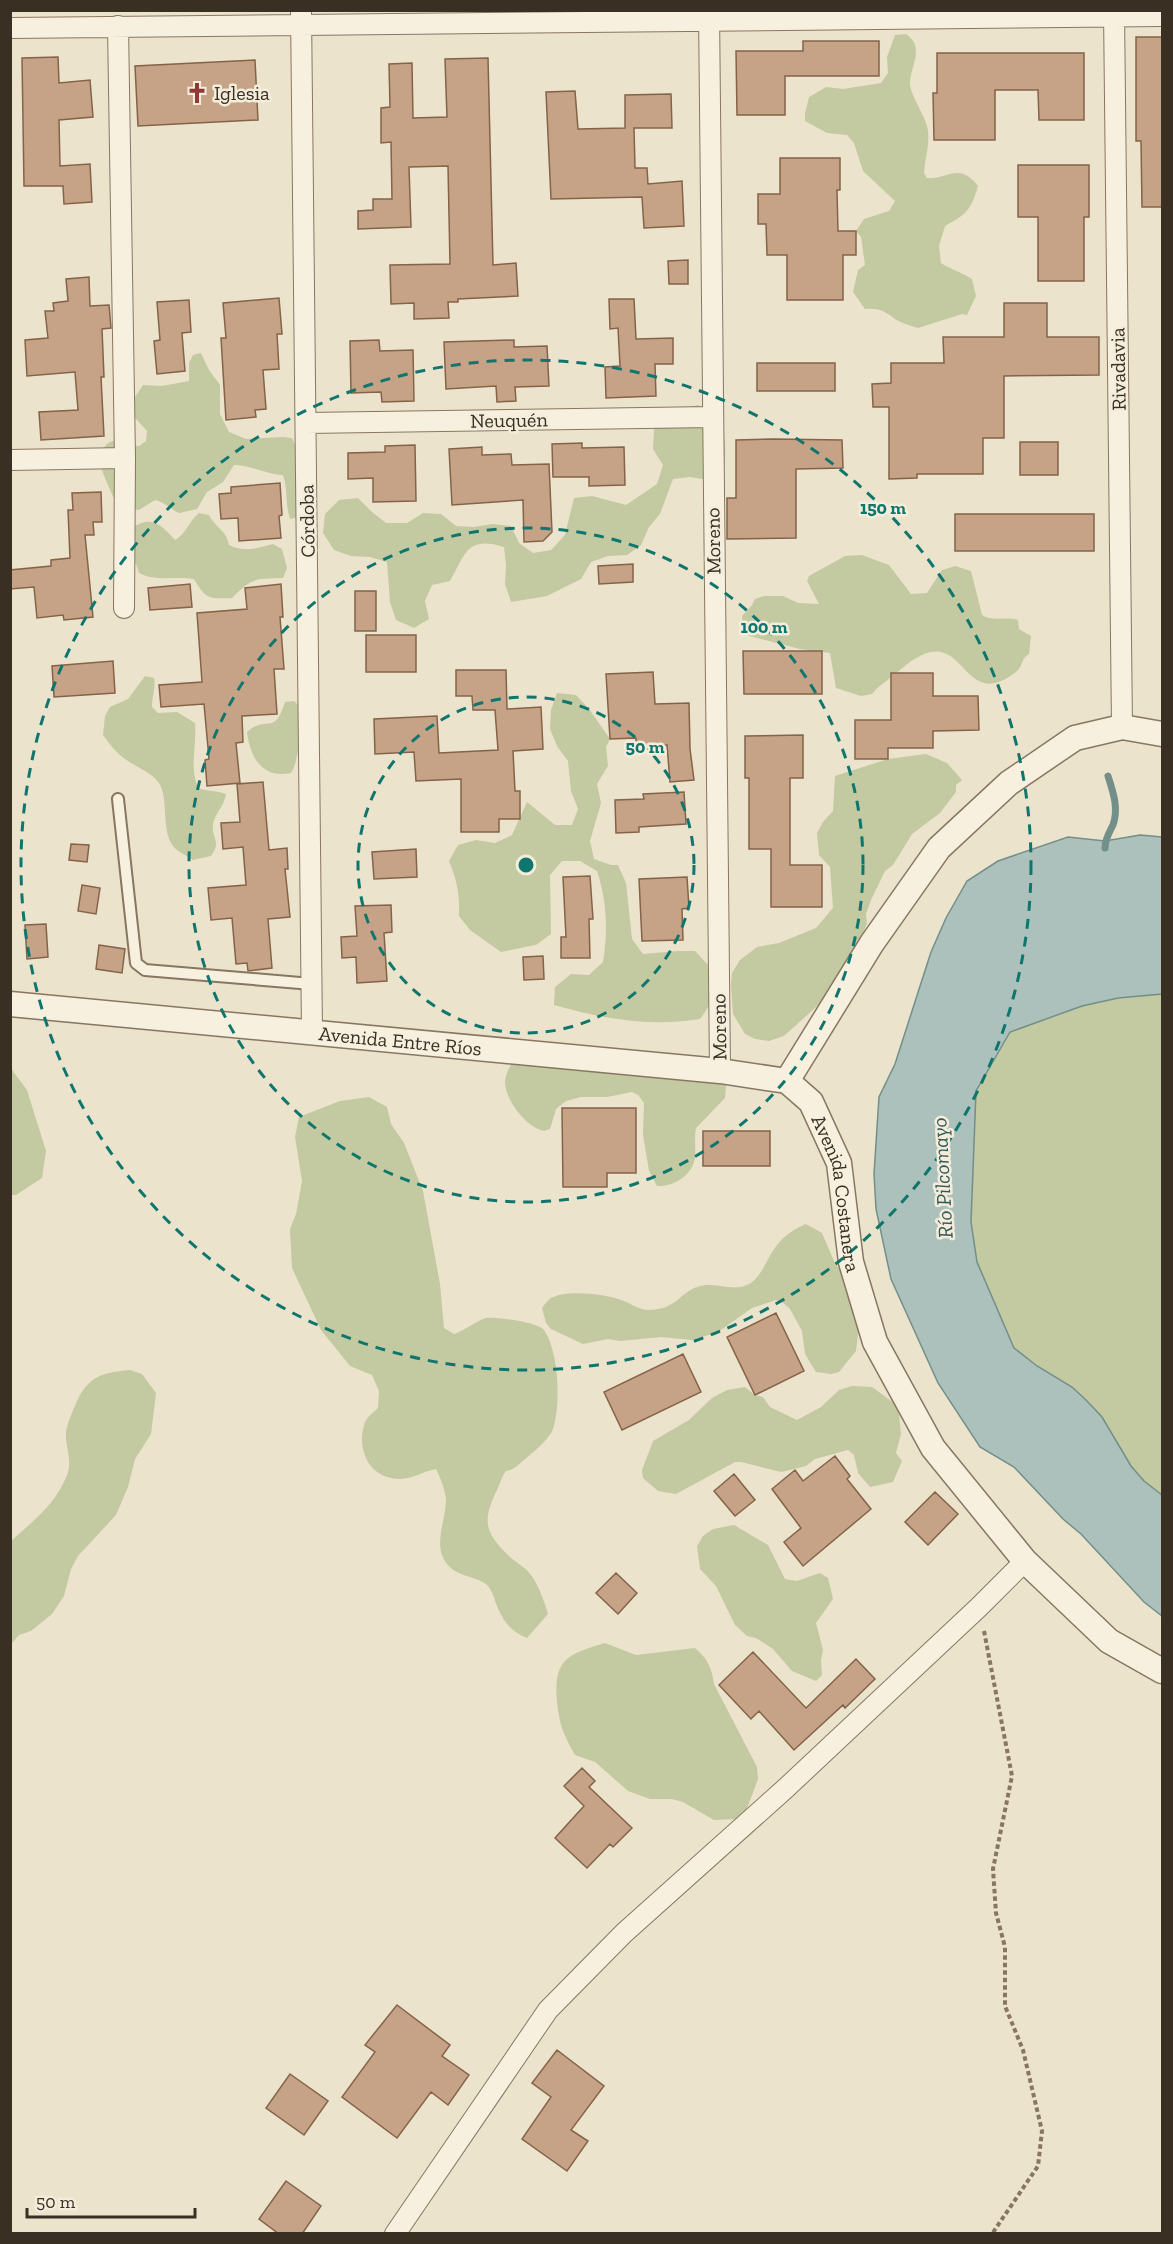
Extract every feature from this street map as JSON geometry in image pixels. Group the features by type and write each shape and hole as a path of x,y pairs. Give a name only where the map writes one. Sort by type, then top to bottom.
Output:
{"street":[{"path":"10,27 118,26 301,17 1114,14 1162,16"},
{"name":"Rivadavia","path":"1114,14 1122,727"},
{"name":"Moreno","path":"709,16 720,1071"},
{"name":"Córdoba","path":"301,17 312,1032"},
{"path":"118,26 125,458 124,608"},
{"name":"Neuquén","path":"306,423 712,417"},
{"path":"10,460 125,458"},
{"path":"787,1081 872,943 939,848 1009,783 1076,738 1122,727 1162,734"},
{"name":"Avenida Entre Ríos","path":"10,1004 720,1071 787,1081"},
{"name":"Avenida Costanera","path":"787,1081 812,1102 839,1163 851,1262 874,1342 933,1448 1025,1561 1109,1641 1162,1671"},
{"path":"402,2231 548,2010 624,1933 786,1788 1025,1561"}],"lane":[{"path":"118,799 136,963 145,970 312,984"}],"path":[{"path":"979,1607 1012,1776 993,1869 996,1913 1005,1947 1005,2006 1023,2050 1042,2131 1038,2166 992,2234"}],"green space":[{"path":"906,34 912,39 916,50 910,87 928,132 924,173 927,178 953,173 965,174 978,186 967,210 945,226 939,246 941,263 972,279 976,296 967,315 962,314 918,328 900,322 882,311 865,309 853,292 858,270 865,265 861,237 856,231 864,219 889,211 895,201 863,171 854,143 847,135 827,133 805,121 809,97 826,87 843,89 881,83 888,73 887,57 895,35"},
{"path":"201,353 209,370 220,385 220,414 229,432 246,439 292,438 300,456 299,517 290,519 283,475 240,465 234,465 223,482 207,492 197,509 179,513 155,500 139,510 132,509 121,505 113,496 102,470 102,450 113,441 122,439 130,445 139,446 146,441 147,431 135,418 131,409 133,400 143,385 162,386 189,381 189,363 193,355"},
{"path":"698,405 714,420 723,433 724,471 709,480 690,477 673,479 660,514 649,527 641,545 627,555 608,556 591,562 581,579 547,596 511,602 505,584 504,547 482,544 469,549 450,581 432,585 425,601 429,619 414,628 396,620 390,602 387,562 370,557 351,556 334,550 323,533 325,514 339,500 358,498 386,523 407,523 423,513 441,514 456,526 474,527 492,524 511,526 519,543 533,553 551,550 565,535 574,498 592,496 626,505 657,484 663,465 653,449 654,428 666,413"},
{"path":"199,513 209,515 226,536 229,545 246,549 273,544 282,549 287,568 283,578 255,580 232,598 213,598 202,591 194,579 146,576 139,573 136,564 127,560 122,535 130,529 144,522 156,523 175,540"},
{"path":"862,555 889,565 911,594 927,593 942,570 955,566 971,571 982,615 990,618 1018,620 1019,629 1031,636 1029,654 1017,671 1005,679 995,683 983,683 973,677 956,660 946,654 935,652 920,656 872,694 861,696 836,688 830,653 800,649 749,636 743,627 742,616 755,599 764,596 783,596 798,603 819,604 807,581 809,576 845,556"},
{"path":"145,676 154,678 152,707 158,713 177,712 195,723 194,772 198,788 226,794 213,824 216,847 211,856 193,860 177,850 168,836 164,799 159,783 148,773 122,757 103,735 105,716 110,707 128,699"},
{"path":"557,693 576,695 610,739 606,747 608,766 597,784 601,803 590,841 594,859 618,865 626,883 632,939 643,954 695,951 709,966 711,1003 700,1019 643,1022 591,1014 554,1005 555,987 571,974 589,975 603,962 606,916 603,894 597,871 580,861 562,861 550,875 551,934 536,945 501,952 470,930 459,916 457,888 449,861 458,845 476,840 495,843 512,835 527,802 555,825 572,825 578,809 571,791 568,761 557,746 550,729 551,710"},
{"path":"294,701 301,708 298,751 294,768 291,773 272,773 259,764 255,758 247,732 254,727 274,722 285,702"},
{"path":"926,754 947,763 962,780 956,785 956,792 940,813 912,834 893,865 885,871 871,900 866,914 867,923 854,956 834,987 784,1036 769,1041 755,1039 745,1034 733,1014 731,985 732,973 740,960 757,947 779,943 816,928 833,908 830,867 819,855 817,833 833,811 835,776 888,759"},
{"path":"1162,994 1162,1495 1144,1481 1131,1466 1102,1417 1014,1348 977,1262 971,1222 976,1091 1010,1032 1082,1006 1118,998"},
{"path":"679,1054 723,1079 726,1085 725,1098 696,1128 695,1157 691,1169 682,1179 663,1186 657,1186 649,1171 643,1135 644,1103 638,1095 632,1092 607,1097 581,1097 566,1101 556,1109 550,1129 544,1131 530,1124 518,1112 506,1088 506,1075 514,1059"},
{"path":"10,1067 27,1090 46,1151 42,1178 16,1195 11,1195"},
{"path":"369,1097 387,1107 391,1124 404,1143 423,1191 440,1284 444,1328 454,1334 486,1318 526,1322 544,1330 553,1351 558,1392 556,1418 552,1432 532,1453 514,1468 506,1471 492,1502 488,1519 488,1527 495,1541 531,1575 545,1604 548,1614 527,1638 515,1632 507,1624 487,1585 456,1572 442,1555 440,1542 446,1500 436,1469 409,1478 397,1479 382,1475 369,1464 363,1448 363,1431 366,1420 378,1408 379,1391 372,1375 350,1366 321,1330 292,1268 290,1229 296,1214 302,1181 295,1137 299,1117 340,1101"},
{"path":"806,1224 822,1233 834,1261 850,1286 859,1325 856,1351 839,1372 831,1374 816,1372 805,1354 802,1331 790,1309 776,1300 752,1308 718,1332 692,1340 661,1337 620,1341 608,1339 583,1344 551,1329 546,1323 542,1308 550,1299 558,1295 576,1293 617,1298 640,1308 652,1310 670,1305 687,1292 704,1285 744,1286 759,1275 783,1238"},
{"path":"130,1370 142,1374 156,1393 151,1434 135,1459 128,1487 116,1515 78,1556 71,1569 64,1596 52,1614 31,1631 19,1635 11,1644 11,1541 57,1495 67,1475 69,1457 67,1427 84,1389 95,1378 102,1375"},
{"path":"852,1386 872,1387 894,1403 899,1414 901,1434 896,1453 902,1461 893,1482 870,1487 858,1473 854,1455 848,1450 815,1459 806,1466 781,1472 735,1462 676,1494 658,1491 643,1478 642,1470 653,1441 689,1420 712,1398 727,1390 745,1387 755,1395 763,1397 770,1407 797,1420 821,1407 839,1390"},
{"path":"734,1525 768,1545 785,1579 797,1581 820,1573 828,1578 833,1599 816,1623 823,1650 822,1675 816,1681 792,1671 773,1649 756,1638 747,1636 735,1625 716,1586 700,1569 697,1546 703,1536 713,1529"},
{"path":"605,1643 636,1655 695,1648 703,1656 712,1673 714,1684 757,1767 758,1779 745,1814 736,1819 714,1820 683,1802 672,1799 650,1799 628,1791 595,1762 575,1755 559,1718 556,1691 558,1673 570,1657"}],"water":[{"name":"Río Pilcomayo","path":"1140,835 1162,837 1162,994 1118,998 1082,1006 1010,1032 976,1091 971,1222 977,1262 1014,1348 1037,1366 1072,1387 1086,1400 1102,1417 1131,1466 1144,1481 1162,1495 1162,1616 1144,1602 1014,1467 980,1447 938,1383 891,1279 876,1209 874,1174 879,1097 895,1064 931,952 946,918 967,881 998,861 1068,837 1105,841"}],"building":[{"path":"1136,37 1162,37 1162,207 1142,207 1141,141 1136,141"},
{"path":"803,41 879,41 879,76 785,76 785,115 737,115 736,51 803,51"},
{"path":"937,53 1084,53 1084,120 1039,120 1038,90 995,90 995,140 934,140 933,93 937,93"},
{"path":"58,57 59,83 90,80 93,117 59,120 60,166 90,164 92,202 64,204 63,186 24,186 22,58"},
{"path":"488,58 493,265 516,263 518,296 458,299 458,302 448,302 449,318 414,319 414,303 391,304 390,265 450,264 448,166 409,167 411,227 358,229 358,211 373,210 373,199 392,199 391,142 381,143 381,108 390,107 389,64 412,63 413,118 447,117 445,59"},
{"name":"Iglesia","path":"255,60 258,120 138,126 135,66"},
{"path":"575,91 578,129 625,128 625,95 671,94 672,128 634,128 635,168 647,168 648,184 682,181 684,226 644,228 642,197 551,199 546,92"},
{"path":"780,158 840,158 840,190 837,190 838,231 856,231 856,255 843,255 843,300 787,300 787,255 767,255 766,224 758,224 758,194 780,194"},
{"path":"1018,165 1089,165 1089,217 1084,217 1084,281 1038,281 1038,217 1018,217"},
{"path":"688,260 688,284 669,284 668,261"},
{"path":"89,277 90,306 109,305 111,328 102,329 104,377 101,377 104,436 41,440 39,412 78,410 75,372 27,376 25,340 48,338 45,311 54,311 53,303 68,301 66,279"},
{"path":"279,298 282,334 277,334 279,369 263,370 266,409 255,410 256,417 226,420 221,338 226,338 223,303"},
{"path":"609,299 634,299 636,339 673,338 673,364 655,364 656,396 606,398 605,367 620,366 618,328 610,329"},
{"path":"189,300 191,332 182,333 185,371 157,374 154,341 160,340 157,302"},
{"path":"1004,303 1047,303 1047,337 1099,337 1099,375 1004,376 1004,438 983,438 983,474 917,474 917,478 889,479 889,407 873,407 872,384 891,383 891,363 944,363 943,337 1004,337"},
{"path":"379,340 380,351 413,350 414,401 382,402 381,392 351,393 350,341"},
{"path":"514,340 514,347 547,346 549,386 515,387 516,401 497,402 496,386 446,389 444,342"},
{"path":"757,363 835,363 835,391 757,391"},
{"path":"736,440 842,440 843,468 796,469 796,538 727,539 727,498 736,498"},
{"path":"1020,442 1058,442 1058,475 1020,475"},
{"path":"582,443 582,448 624,447 625,485 589,486 589,477 553,477 552,444"},
{"path":"415,445 416,501 373,502 373,478 348,479 348,453 385,452 385,446"},
{"path":"482,447 482,455 511,454 512,465 549,464 552,532 543,541 524,542 523,500 452,505 449,449"},
{"path":"280,483 281,538 239,541 238,518 221,519 219,494 231,493 231,487"},
{"path":"101,492 102,522 93,522 94,535 85,535 93,617 64,620 63,615 37,618 34,587 10,589 10,570 51,566 51,560 70,558 68,510 73,510 72,493"},
{"path":"955,514 1094,514 1094,551 955,551"},
{"path":"633,564 633,582 599,584 598,566"},
{"path":"190,584 192,607 150,610 148,588"},
{"path":"281,584 283,617 280,617 284,669 274,669 277,714 242,716 243,742 236,743 240,783 207,786 205,760 209,759 204,704 161,707 159,685 202,682 197,613 247,609 245,588"},
{"path":"355,591 376,591 376,631 355,631"},
{"path":"366,635 416,635 416,672 366,672"},
{"path":"743,651 822,651 822,694 744,694"},
{"path":"113,661 115,693 54,697 52,666"},
{"path":"456,670 506,670 507,709 541,707 543,749 513,751 515,791 520,791 520,819 499,819 499,832 461,832 461,779 416,781 414,752 375,754 374,719 437,716 439,753 498,750 495,710 473,710 472,696 456,696"},
{"path":"653,672 655,704 689,703 690,749 694,780 670,782 667,745 636,747 636,738 610,739 606,674"},
{"path":"891,673 933,673 933,696 978,696 979,730 933,731 933,748 888,748 888,759 855,759 855,720 891,720"},
{"path":"803,735 803,778 790,778 790,865 822,865 822,907 771,907 771,849 749,849 749,778 745,778 745,736"},
{"path":"263,782 269,850 287,848 288,869 285,869 290,917 268,919 272,968 248,971 247,963 236,964 232,918 211,920 208,888 246,885 243,847 223,849 221,823 240,822 237,784"},
{"path":"684,792 686,824 639,827 639,832 616,833 615,800 644,799 643,794"},
{"path":"71,844 89,845 87,862 69,860"},
{"path":"416,849 417,877 374,879 372,852"},
{"path":"590,876 593,919 589,919 590,958 561,958 561,937 566,937 563,877"},
{"path":"687,877 689,908 682,909 683,940 642,941 639,879"},
{"path":"82,885 100,888 96,914 78,911"},
{"path":"391,905 392,932 384,933 387,981 357,983 356,957 342,958 341,937 357,936 355,906"},
{"path":"46,924 48,957 27,959 25,925"},
{"path":"99,945 125,949 122,973 96,969"},
{"path":"543,956 544,979 524,980 523,957"},
{"path":"562,1108 636,1108 636,1173 607,1173 607,1187 563,1187"},
{"path":"703,1131 770,1131 770,1166 703,1166"},
{"path":"776,1313 804,1371 755,1395 727,1337"},
{"path":"683,1354 701,1392 622,1430 604,1392"},
{"path":"835,1456 850,1476 847,1479 871,1509 803,1566 784,1542 801,1528 772,1489 795,1470 803,1481"},
{"path":"734,1474 755,1500 735,1516 714,1491"},
{"path":"935,1492 958,1514 928,1545 905,1522"},
{"path":"616,1573 637,1593 618,1614 596,1593"},
{"path":"753,1652 806,1708 856,1659 875,1679 845,1708 843,1705 794,1750 759,1711 751,1719 719,1685"},
{"path":"582,1768 595,1781 589,1787 632,1828 613,1847 610,1844 587,1868 555,1838 584,1806 564,1786"},
{"path":"397,2005 450,2045 442,2056 469,2075 448,2105 431,2092 397,2138 342,2097 375,2052 365,2045"},
{"path":"557,2050 604,2086 571,2130 588,2141 567,2171 522,2139 551,2097 532,2083"},
{"path":"290,2074 328,2101 304,2135 266,2108"},
{"path":"286,2181 321,2206 302,2234 279,2234 259,2219"}],"waterway":[{"path":"1105,848 1106,839 1115,819 1115,800 1108,776"}],"place":[{"name":"Iglesia","path":"197,93"}]}
